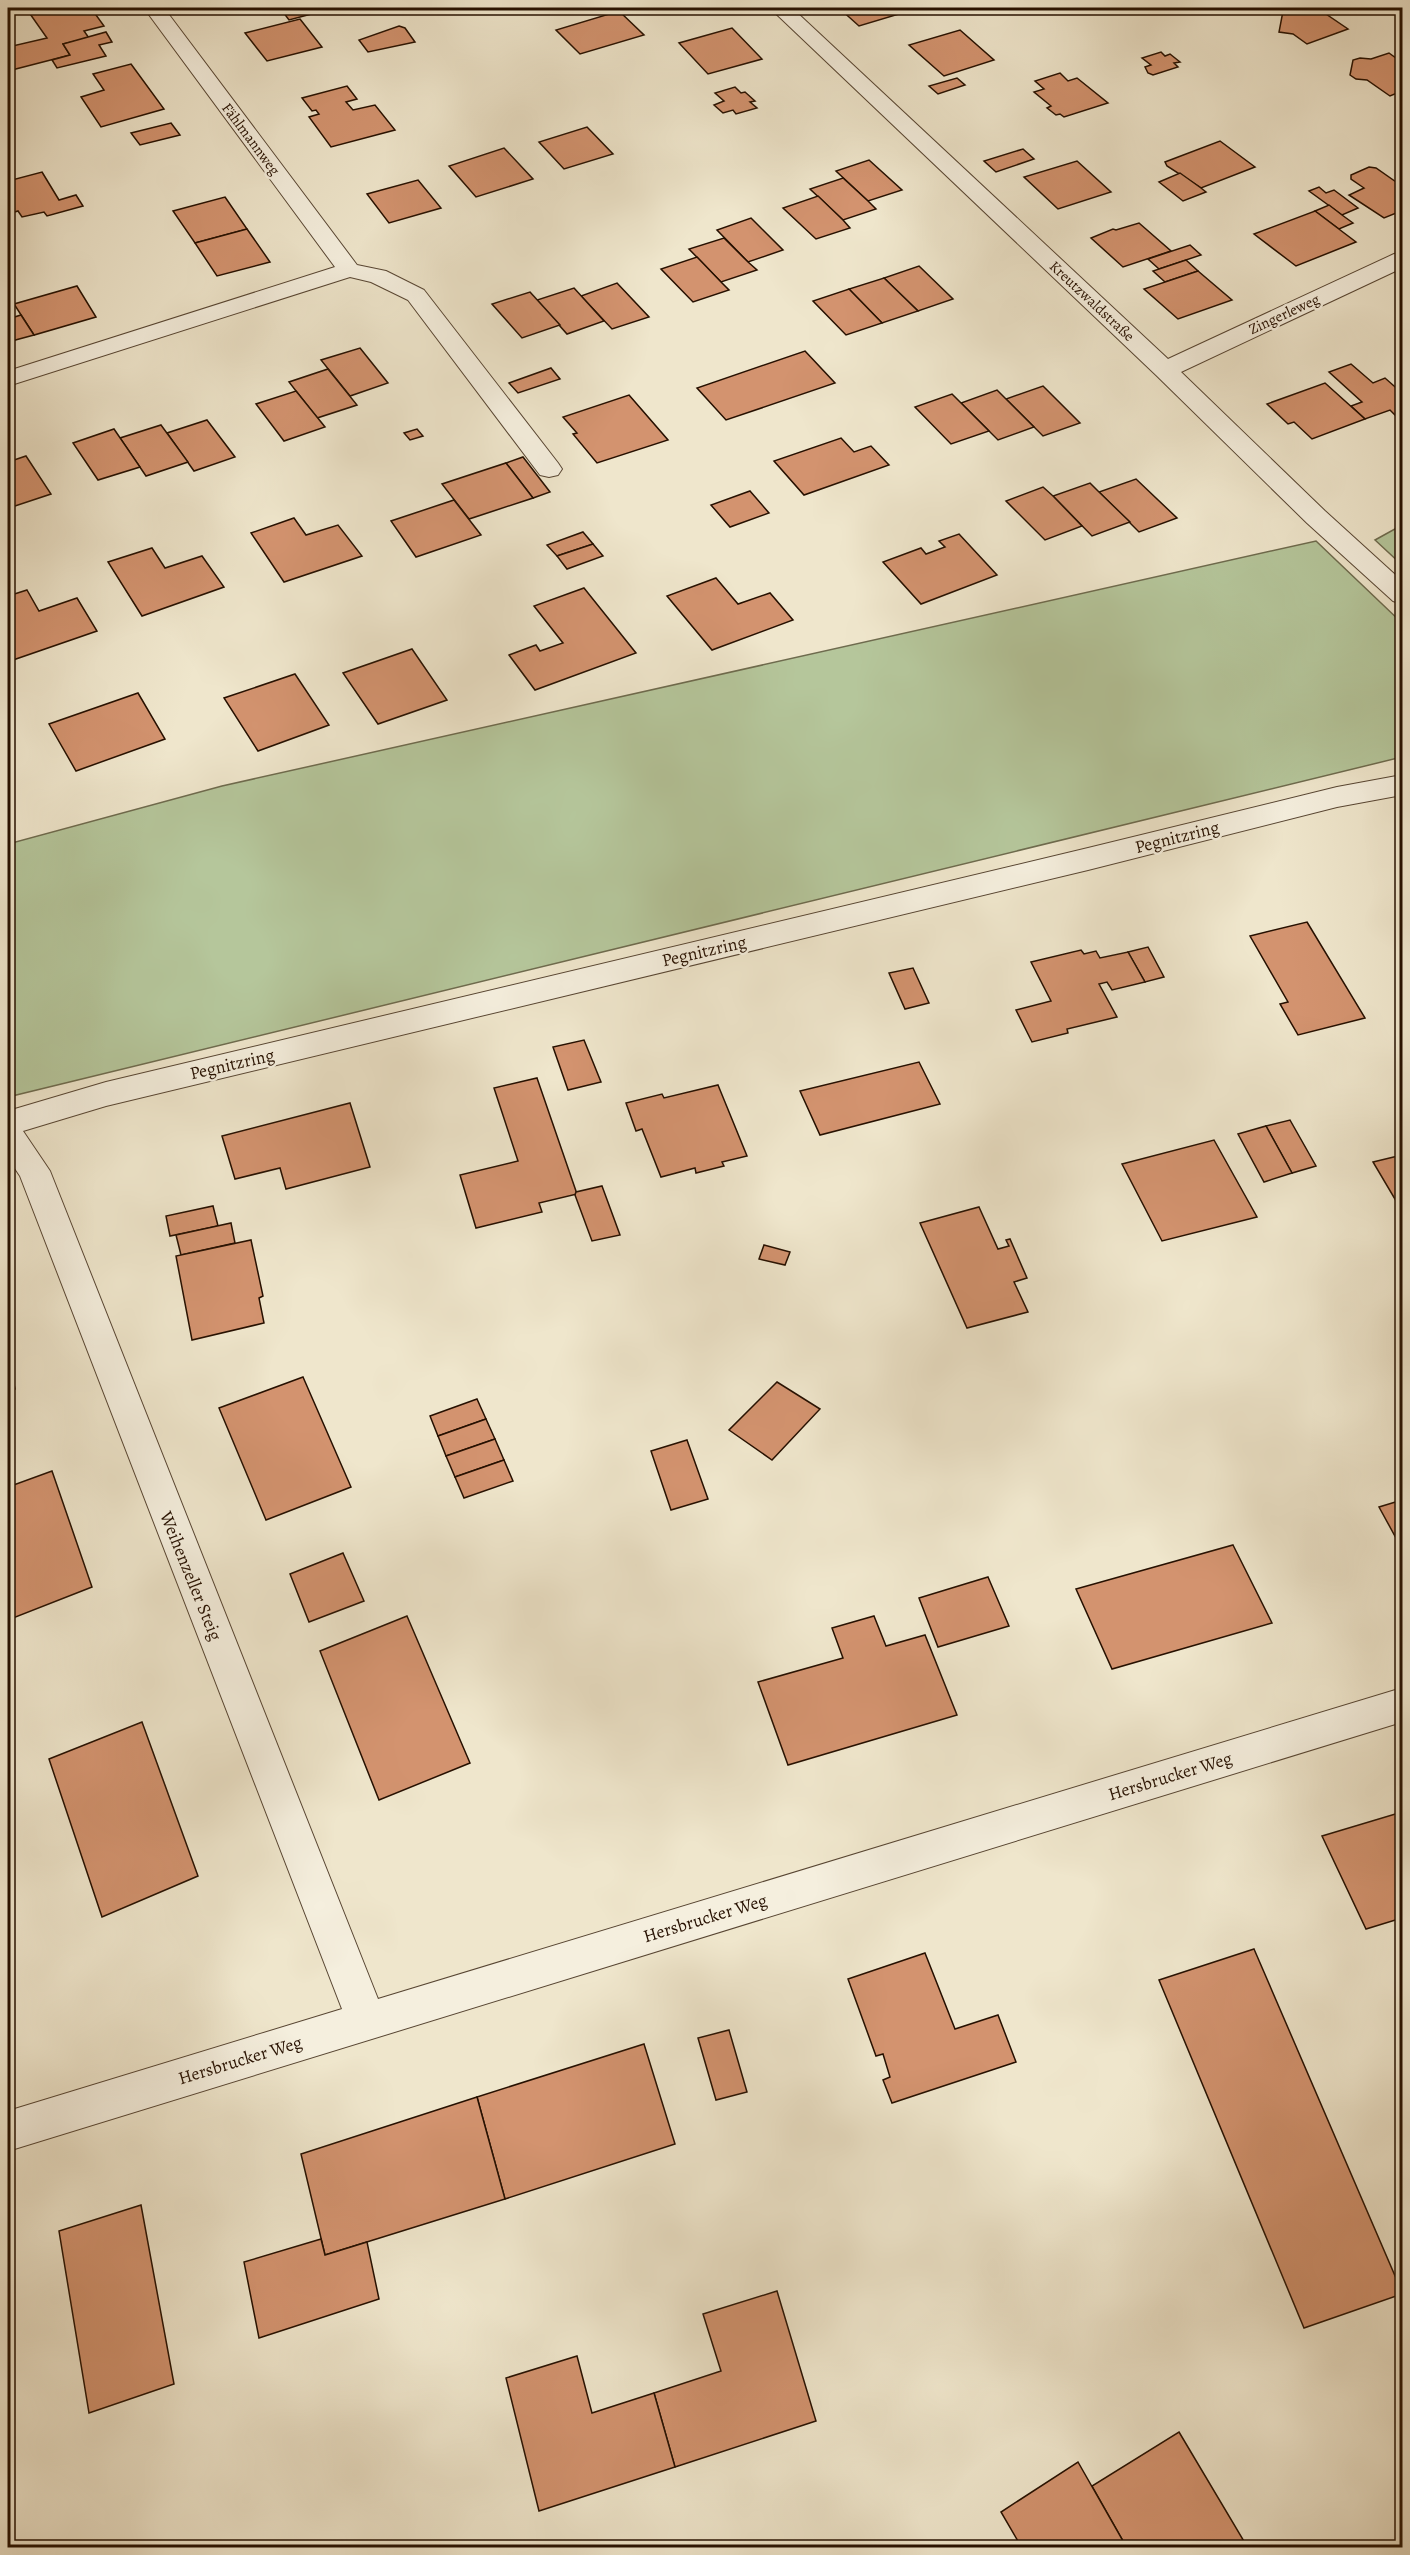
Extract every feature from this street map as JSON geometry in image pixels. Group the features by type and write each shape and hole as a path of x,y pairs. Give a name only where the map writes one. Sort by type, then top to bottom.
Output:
{"street":[{"name":"Fählmannweg","path":"154,8 349,270"},
{"name":"Kreutzwaldstraße","path":"780,8 1165,370 1316,517 1402,595"},
{"name":"Zingerleweg","path":"1165,370 1402,259"},
{"path":"8,379 349,270 378,276 416,295 549,469"},
{"name":"Pegnitzring","path":"8,1124 106,1094 1077,862 1336,797 1402,785"},
{"name":"Weihenzeller Steig","path":"8,1134 34,1171 367,2022"},
{"name":"Hersbrucker Weg","path":"8,2132 1402,1705"}],"green space":[{"path":"1402,525 1402,565 1375,540"},
{"path":"1316,541 1402,623 1402,757 8,1097 8,844 222,786"}],"building":[{"path":"42,8 67,8 69,10 91,8 104,26 84,31 89,38 63,44 70,55 8,71 8,47 47,38 28,11"},
{"path":"311,8 315,13 289,20 283,12"},
{"path":"839,8 905,8 909,11 859,26"},
{"path":"1317,8 1348,29 1307,44 1293,34 1279,32 1283,11 1297,13"},
{"path":"619,11 644,35 580,54 556,30"},
{"path":"300,19 322,47 267,61 245,33"},
{"path":"399,26 405,28 415,42 368,52 359,40"},
{"path":"732,28 762,59 708,74 679,43"},
{"path":"960,30 994,60 944,76 909,45"},
{"path":"106,32 112,42 99,45 106,56 57,68 52,60 70,55 63,44"},
{"path":"1161,52 1165,56 1170,54 1180,62 1174,63 1178,67 1153,75 1148,73 1145,67 1151,65 1142,58"},
{"path":"1389,53 1396,58 1402,58 1402,91 1390,96 1367,80 1356,79 1350,75 1353,60 1371,59"},
{"path":"131,64 164,109 101,127 81,97 104,90 93,74"},
{"path":"1060,73 1068,81 1077,78 1108,103 1064,117 1060,114 1056,115 1047,108 1051,106 1034,92 1044,89 1035,81"},
{"path":"957,78 965,85 938,94 929,86"},
{"path":"347,86 357,99 346,102 353,110 375,105 395,130 331,147 309,117 319,114 316,110 312,111 302,98"},
{"path":"735,87 755,101 750,102 757,108 736,114 733,110 723,113 714,105 724,101 715,93"},
{"path":"171,123 180,135 140,145 131,133"},
{"path":"587,127 613,154 564,169 539,142"},
{"path":"1220,141 1255,167 1201,188 1167,166 1165,162"},
{"path":"504,148 533,179 476,197 449,166"},
{"path":"1023,149 1034,159 996,172 984,161"},
{"path":"869,160 902,190 868,201 836,171"},
{"path":"1077,161 1111,192 1058,209 1024,177"},
{"path":"1369,167 1376,168 1399,184 1402,183 1402,217 1396,213 1384,218 1349,195 1364,188 1351,179 1351,175"},
{"path":"42,172 59,200 76,195 83,206 47,216 44,212 22,217 18,211 8,214 8,181"},
{"path":"1180,173 1206,192 1183,201 1159,182"},
{"path":"843,178 876,209 843,220 810,189"},
{"path":"418,180 441,208 389,223 367,194"},
{"path":"1319,187 1326,193 1334,190 1358,208 1342,215 1309,191"},
{"path":"818,196 850,228 816,239 783,208"},
{"path":"225,197 247,229 195,243 173,211"},
{"path":"1329,205 1353,223 1339,229 1315,211"},
{"path":"1315,211 1356,242 1296,266 1254,234"},
{"path":"751,218 783,250 748,262 717,230"},
{"path":"1139,223 1171,251 1123,267 1091,238 1113,229"},
{"path":"247,229 270,262 217,276 195,243"},
{"path":"724,238 757,270 721,282 689,249"},
{"path":"1190,245 1201,255 1159,269 1148,259"},
{"path":"697,257 729,290 693,302 661,269"},
{"path":"1186,260 1198,271 1165,282 1153,271"},
{"path":"919,266 953,299 918,311 884,278"},
{"path":"1198,271 1232,300 1178,319 1144,289"},
{"path":"884,278 918,311 882,323 849,289"},
{"path":"617,283 649,317 612,329 581,296"},
{"path":"77,286 96,317 34,335 14,304"},
{"path":"574,288 604,321 567,334 537,300"},
{"path":"849,289 882,323 846,335 813,301"},
{"path":"530,292 560,325 522,338 492,304"},
{"path":"21,315 34,335 8,342 8,319"},
{"path":"360,348 388,383 350,396 321,360"},
{"path":"805,351 835,383 726,420 697,388"},
{"path":"1351,364 1373,383 1385,378 1402,393 1402,419 1400,420 1390,410 1365,419 1351,406 1362,402 1329,372"},
{"path":"551,368 560,379 518,393 509,383"},
{"path":"328,369 357,405 317,418 289,382"},
{"path":"1325,383 1365,419 1312,439 1294,422 1288,424 1267,404"},
{"path":"1043,386 1080,423 1043,436 1006,399"},
{"path":"997,390 1034,427 998,440 961,403"},
{"path":"296,391 325,427 284,441 256,404"},
{"path":"952,394 989,431 951,444 915,407"},
{"path":"629,395 668,440 597,463 573,434 577,433 563,417"},
{"path":"207,420 235,457 194,471 167,433"},
{"path":"161,425 188,462 146,476 120,438"},
{"path":"114,429 140,467 98,480 73,443"},
{"path":"417,429 423,436 410,440 404,433"},
{"path":"841,438 854,452 871,446 889,465 804,495 774,461"},
{"path":"26,456 51,494 9,508 8,462"},
{"path":"523,457 550,492 533,498 506,463"},
{"path":"506,463 533,498 469,519 442,484"},
{"path":"1136,479 1177,518 1139,532 1099,492"},
{"path":"1090,483 1130,522 1092,536 1053,496"},
{"path":"1043,487 1082,526 1045,540 1006,501"},
{"path":"750,491 769,513 730,527 711,505"},
{"path":"454,500 481,535 416,557 391,521"},
{"path":"294,518 306,535 338,525 362,556 284,582 251,533"},
{"path":"583,532 593,544 557,556 547,545"},
{"path":"959,534 997,575 921,604 883,562 921,548 926,554 945,547 939,541"},
{"path":"593,544 603,556 567,569 557,556"},
{"path":"152,548 165,568 202,556 224,587 142,616 108,562"},
{"path":"716,578 738,604 770,593 793,620 712,650 667,596"},
{"path":"584,588 636,653 535,690 509,655 536,645 540,651 563,643 534,606"},
{"path":"27,590 39,611 77,598 97,631 13,660 8,651 8,596"},
{"path":"412,649 447,700 378,724 343,673"},
{"path":"295,674 329,725 258,751 224,698"},
{"path":"138,693 165,739 76,771 49,724"},
{"path":"1307,922 1365,1018 1298,1035 1280,1004 1288,1002 1250,936"},
{"path":"1148,947 1164,977 1145,982 1128,952"},
{"path":"1081,950 1084,954 1096,951 1100,958 1128,952 1145,982 1112,990 1107,982 1099,984 1117,1017 1067,1029 1068,1033 1032,1042 1016,1010 1051,1001 1031,962"},
{"path":"913,968 929,1003 905,1009 889,973"},
{"path":"584,1040 601,1082 568,1090 553,1047"},
{"path":"919,1062 940,1104 820,1135 800,1091"},
{"path":"537,1078 577,1194 539,1203 542,1212 476,1228 460,1175 518,1161 494,1088"},
{"path":"718,1085 747,1156 722,1162 724,1166 696,1173 695,1168 661,1177 642,1129 636,1131 626,1103 662,1094 664,1098"},
{"path":"350,1103 370,1167 286,1189 280,1168 235,1179 222,1136"},
{"path":"1290,1120 1316,1166 1292,1173 1266,1126"},
{"path":"1266,1126 1292,1173 1264,1182 1238,1134"},
{"path":"1214,1140 1257,1217 1162,1241 1122,1164"},
{"path":"1402,1155 1402,1211 1373,1162"},
{"path":"602,1186 620,1235 592,1241 575,1195 576,1192"},
{"path":"213,1206 218,1226 170,1236 166,1216"},
{"path":"979,1207 998,1249 1009,1246 1006,1240 1010,1239 1027,1278 1014,1282 1028,1312 967,1328 920,1223"},
{"path":"231,1223 235,1243 181,1255 176,1235"},
{"path":"251,1240 263,1296 259,1298 264,1323 192,1340 176,1256"},
{"path":"764,1245 790,1252 785,1265 759,1259"},
{"path":"8,1361 15,1389 8,1391"},
{"path":"303,1377 351,1487 266,1520 219,1408"},
{"path":"777,1382 820,1409 772,1460 729,1430"},
{"path":"477,1399 486,1419 438,1436 430,1416"},
{"path":"486,1419 495,1439 446,1456 438,1436"},
{"path":"495,1439 504,1460 455,1477 446,1456"},
{"path":"687,1440 708,1499 671,1510 651,1451"},
{"path":"504,1460 513,1481 464,1498 455,1477"},
{"path":"52,1471 92,1587 8,1620 8,1487"},
{"path":"1402,1500 1402,1549 1379,1507"},
{"path":"1233,1545 1272,1623 1112,1669 1076,1589"},
{"path":"343,1553 364,1601 309,1622 290,1574"},
{"path":"988,1577 1009,1626 938,1647 919,1598"},
{"path":"407,1616 470,1763 379,1800 320,1651"},
{"path":"874,1616 886,1646 925,1635 957,1715 788,1765 758,1682 843,1658 832,1628"},
{"path":"142,1722 198,1876 102,1917 49,1759"},
{"path":"1402,1812 1402,1918 1366,1929 1322,1836"},
{"path":"1254,1949 1402,2292 1402,2294 1304,2328 1159,1980"},
{"path":"925,1953 955,2029 998,2015 1016,2062 892,2103 883,2080 890,2077 883,2054 876,2056 848,1979"},
{"path":"729,2030 747,2092 716,2100 698,2038"},
{"path":"644,2044 675,2144 505,2199 477,2097"},
{"path":"477,2097 505,2199 325,2255 301,2154"},
{"path":"141,2205 174,2384 89,2413 59,2231"},
{"path":"321,2239 325,2255 367,2242 379,2299 259,2338 244,2262"},
{"path":"777,2291 816,2421 675,2467 654,2393 721,2371 703,2314"},
{"path":"577,2356 592,2413 654,2393 675,2467 539,2511 506,2378"},
{"path":"1179,2432 1248,2548 1127,2548 1092,2486"},
{"path":"1078,2462 1127,2548 1022,2548 1001,2512"},
{"path":"905,2542 906,2548 865,2548 877,2544 884,2547"}]}
